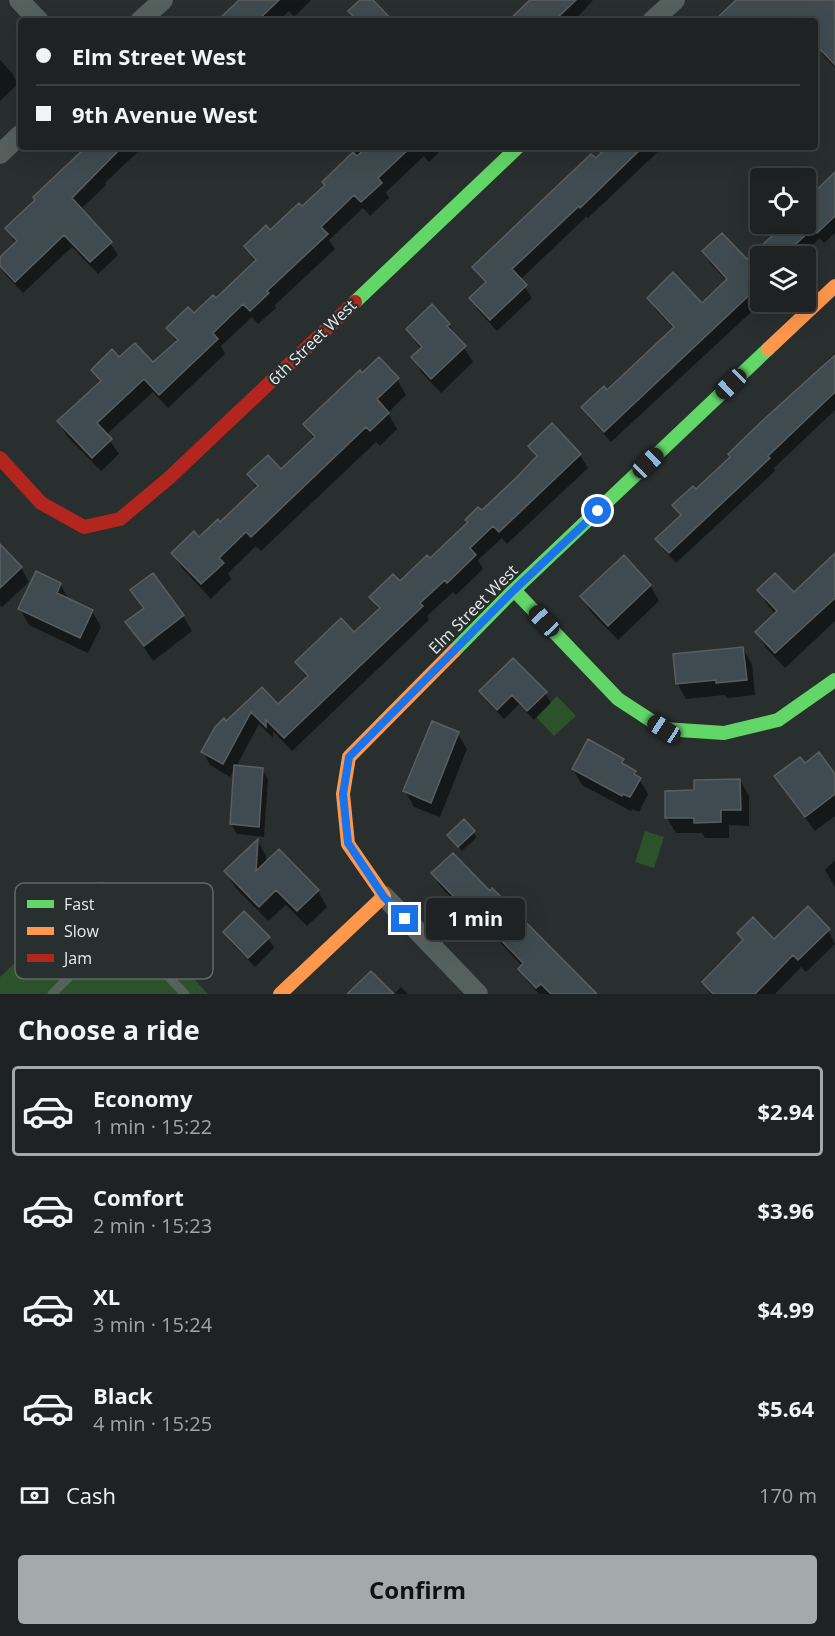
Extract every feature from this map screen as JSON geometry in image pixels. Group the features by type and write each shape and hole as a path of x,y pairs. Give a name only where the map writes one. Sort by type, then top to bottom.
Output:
{"street":[{"path":"19,0 36,18"},
{"path":"143,18 163,0"},
{"path":"655,18 675,0"},
{"path":"0,154 18,137"},
{"name":"6th Street West","path":"0,458 40,504 84,526 120,519 169,478 515,150"},
{"name":"Elm Street West","path":"384,897 348,843 343,794 349,757 514,590 835,286"},
{"path":"514,590 618,699 664,729 724,733 778,720 835,680"},
{"path":"280,994 384,897 478,994"}],"lane":[{"path":"52,994 68,979"},
{"path":"171,979 185,994"}],"green space":[{"path":"557,696 576,716 554,736 536,717"},
{"path":"645,831 664,837 654,868 635,862"},
{"path":"15,963 15,979 194,979 208,994 0,994 0,977"}],"building":[{"path":"239,0 279,0 260,18 220,18"},
{"path":"360,0 373,0 390,18 355,18 348,11"},
{"path":"530,0 576,0 557,18 511,18"},
{"path":"736,0 835,0 835,65 818,47 818,18 717,18"},
{"path":"83,150 119,150 72,198 112,242 90,262 64,235 15,282 0,266 0,257 17,241 5,228 35,200 33,197"},
{"path":"364,150 408,150 378,178 382,183 361,202 354,195 321,227 328,234 267,291 269,293 250,311 243,304 213,333 218,339 159,395 144,379 97,423 112,439 92,458 57,421 101,381 91,370 112,349 119,357 135,343 153,362 178,340 166,328 188,307 194,313 213,295 216,298 256,260 244,246 266,225 270,230 299,203 302,206 325,185 322,182 353,152 357,156"},
{"path":"604,150 640,150 512,269 527,285 490,320 469,298 486,282 472,267 591,154 596,158"},
{"path":"835,172 835,216 817,233 816,232 816,190"},
{"path":"722,233 747,259 750,256 750,294 604,432 581,407 604,386 607,390 674,327 647,298 673,272 702,303 727,279 702,251"},
{"path":"774,234 807,234 794,246 761,246"},
{"path":"432,304 450,324 447,326 466,346 431,379 411,357 422,347 406,329"},
{"path":"835,355 835,392 768,456 770,458 669,553 655,539 681,515 672,505 693,486 696,489 730,457 728,454 761,422"},
{"path":"379,357 399,378 377,399 389,413 370,431 366,427 251,537 246,532 219,558 224,563 201,584 171,553 194,531 199,537 218,519 220,522 258,486 247,474 268,455 281,469 315,437 303,424 360,370 362,373"},
{"path":"552,423 581,454 499,532 493,526 470,548 476,555 447,583 445,580 420,603 423,606 284,738 266,720 266,727 251,712 223,764 201,752 215,727 224,718 226,721 262,687 278,704 308,676 295,662 341,618 354,632 380,608 369,597 393,574 400,581 427,555 430,558 468,522 465,520 478,507 482,510 517,477 537,456 528,446"},
{"path":"0,544 22,567 0,588"},
{"path":"835,553 835,598 775,653 755,632 777,611 757,590 775,573 794,592"},
{"path":"624,555 651,585 608,626 580,596"},
{"path":"36,571 61,583 57,593 93,610 80,638 18,609"},
{"path":"153,573 184,615 144,646 125,622 144,608 130,590"},
{"path":"743,647 747,680 676,684 673,654"},
{"path":"513,658 547,692 527,711 512,695 497,710 479,691"},
{"path":"432,721 459,732 431,803 403,791"},
{"path":"588,739 624,759 622,763 636,771 634,774 641,778 630,797 623,794 622,796 572,769"},
{"path":"819,752 835,774 835,794 805,817 774,776 800,757 805,763"},
{"path":"234,765 263,768 259,827 230,824"},
{"path":"740,779 741,810 721,810 721,822 694,823 694,818 665,818 665,791 694,790 694,780"},
{"path":"464,819 475,831 458,847 447,835"},
{"path":"258,839 256,871 279,849 319,890 297,911 276,890 259,907 224,871"},
{"path":"453,853 490,891 492,888 597,994 551,994 541,984 536,988 518,969 523,963 462,900 459,902 431,873"},
{"path":"808,906 830,929 798,960 793,955 755,994 713,994 702,982 743,940 737,933 753,917 774,939"},
{"path":"244,911 270,937 248,958 223,932"},
{"path":"371,971 394,994 347,994"}],"traffic: fast":[{"path":"355,302 515,150"},
{"path":"454,651 514,590 768,349"},
{"path":"514,590 618,699 664,729 724,733 778,720 835,680"}],"traffic: slow":[{"path":"768,349 835,286"},
{"path":"280,994 384,896 348,844 343,794 349,757 454,651"}],"traffic: jam":[{"path":"0,458 41,503 84,527 120,519 169,478 355,302"}],"route":[{"path":"405,919 384,897 348,843 343,794 349,757 514,590 598,511"}]}
